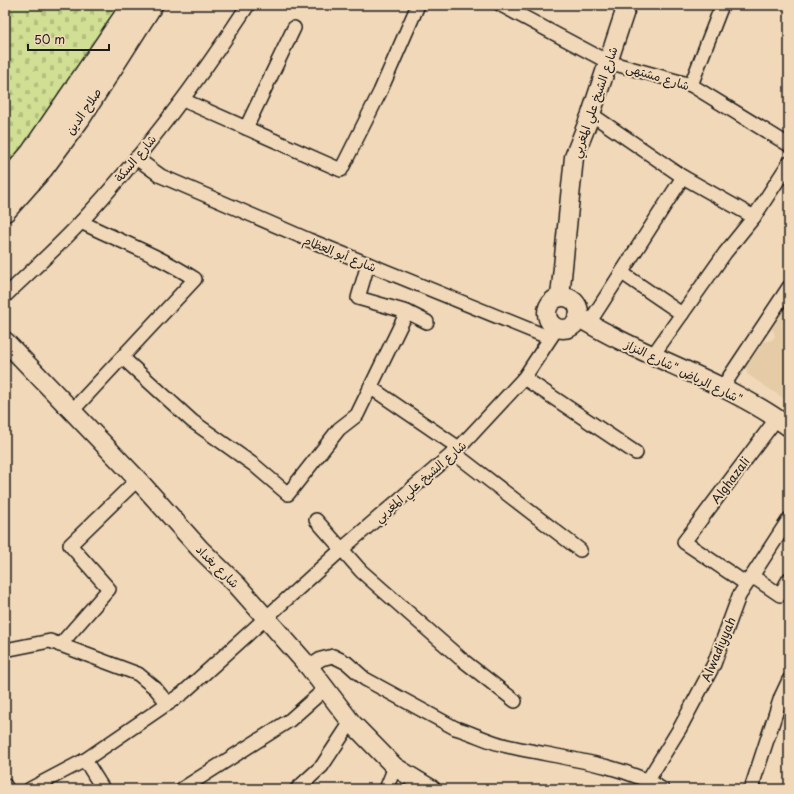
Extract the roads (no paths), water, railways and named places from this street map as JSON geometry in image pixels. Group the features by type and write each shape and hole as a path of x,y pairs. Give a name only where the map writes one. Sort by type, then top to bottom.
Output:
{"highway":[{"name":"صلاح الدين","path":"5,185 32,153 133,5"},
{"name":"صلاح الدين","path":"5,210 42,168 79,118 151,5"}],"main road":[{"name":"شارع الشيخ علي المغربي","path":"560,297 574,157 591,114 627,5"},
{"path":"560,297 570,299 574,302 584,320 576,322 568,328 553,333 546,312 551,302 560,297"},
{"name":"شارع الرياض \"شارع النزاز\"","path":"584,320 722,388 783,422"},
{"name":"شارع بغداد","path":"5,341 137,480 200,549 236,584 309,667 351,722 395,768 431,789"}],"street":[{"name":"شارع السكة","path":"5,296 81,222 136,158 183,100 210,63 248,5"},
{"path":"183,100 341,170 380,92 418,5"},
{"name":"شارع مشتهى","path":"501,5 608,62 691,85 789,145"},
{"path":"691,85 722,5"},
{"path":"246,128 294,28"},
{"path":"591,114 683,177 754,217"},
{"name":"شارع أبو العظام","path":"136,158 161,176 368,264 553,333"},
{"path":"653,355 725,253 754,217 789,163"},
{"path":"584,320 622,273 683,177"},
{"path":"72,411 195,279 172,264 126,245 81,222"},
{"path":"368,264 358,298 407,312 427,322"},
{"path":"622,273 682,314"},
{"path":"722,388 789,287"},
{"path":"123,358 160,394 198,425 254,465 288,494 339,429 357,415 407,312"},
{"name":"شارع الشيخ علي المغربي","path":"30,789 85,760 183,693 342,549 418,482 456,451 524,378 553,333"},
{"path":"524,378 636,453"},
{"path":"370,387 456,451 580,550"},
{"name":"Alghazali","path":"752,576 745,583 684,542 783,422"},
{"path":"60,645 109,589 70,545 137,480"},
{"name":"Alwadiyyah","path":"648,780 680,728 714,664 739,596 789,519"},
{"path":"316,520 362,571 460,658 515,701"},
{"path":"752,576 780,595 789,579"},
{"path":"5,650 50,641 138,674 155,688 168,704"},
{"path":"309,667 321,659 332,656 347,663 365,678 455,728 471,732 496,743 602,767 648,780 662,789"},
{"path":"750,789 781,698 789,680"},
{"path":"182,789 290,720 325,689"},
{"path":"297,789 322,766 351,722"},
{"path":"85,760 103,789"},
{"path":"386,789 395,768"},
{"path":"5,785 7,789"}]}
